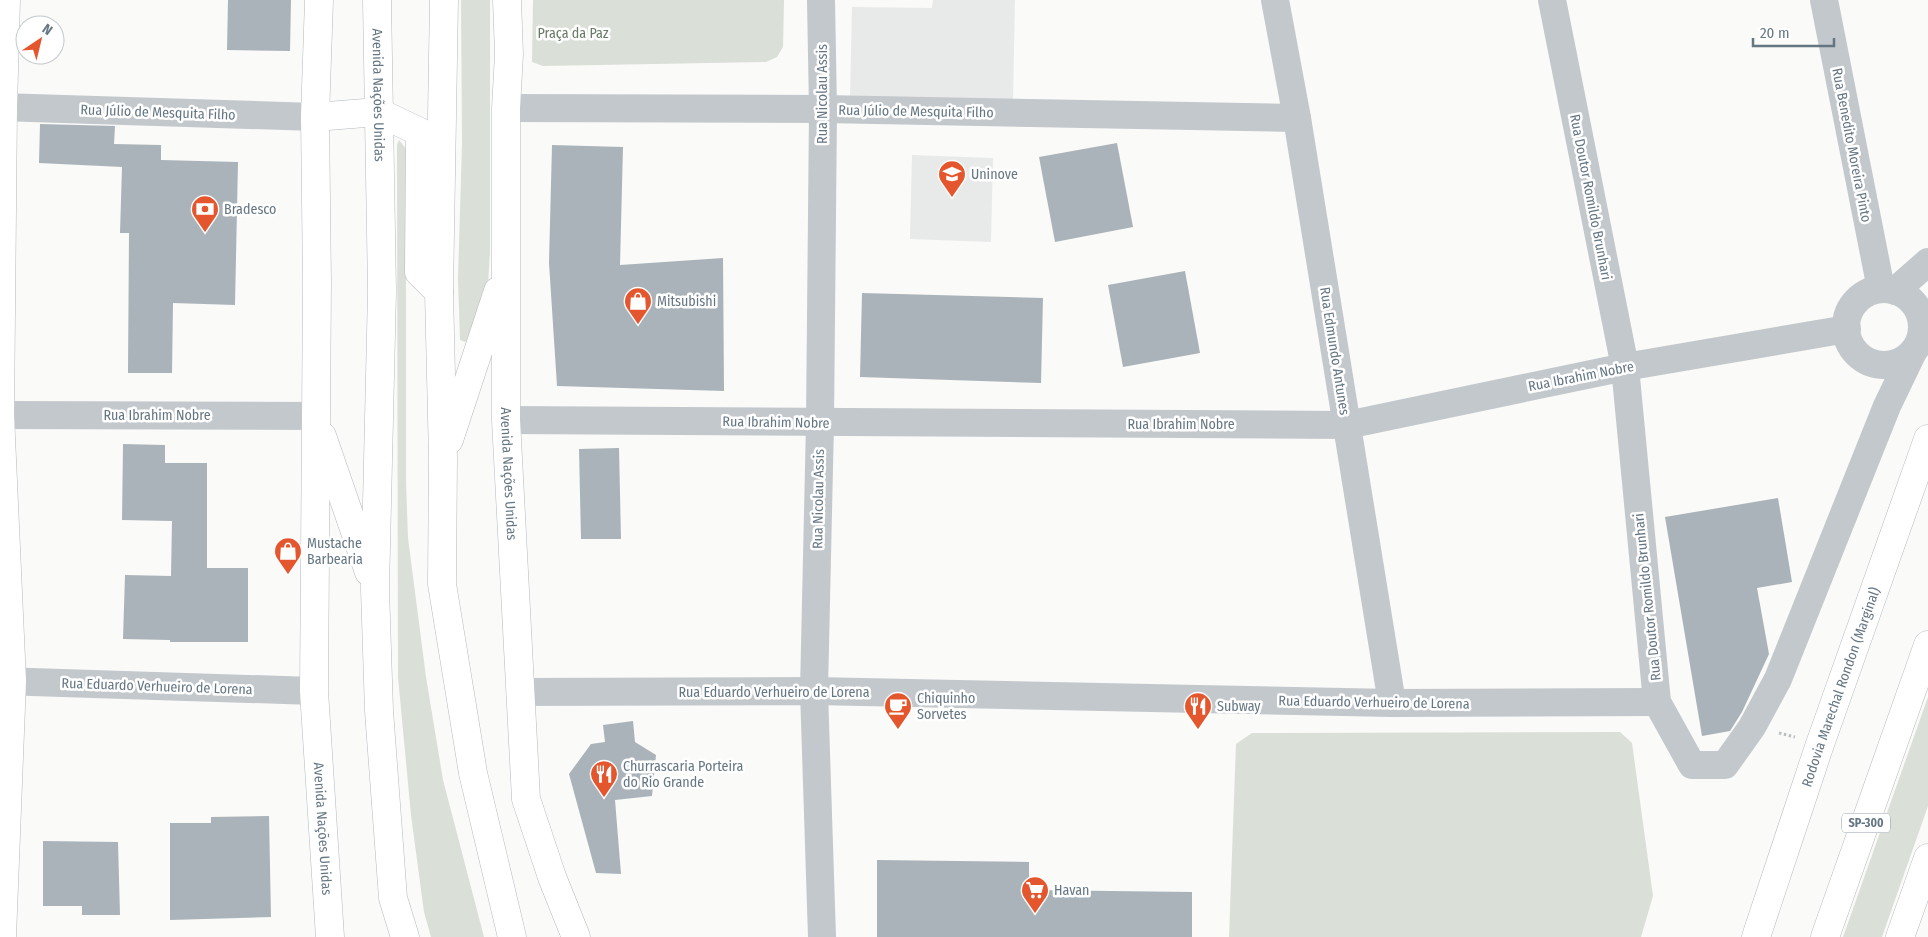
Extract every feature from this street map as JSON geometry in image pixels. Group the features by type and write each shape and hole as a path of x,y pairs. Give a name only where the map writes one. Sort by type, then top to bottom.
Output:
{"main road":[{"path":"2,937 6,681 0,414 2,107 6,0"},
{"name":"Avenida Nações Unidas","path":"319,0 315,117 317,283 314,691 330,937"},
{"name":"Avenida Nações Unidas","path":"377,0 382,291 375,589 379,711 393,898 405,937"},
{"path":"444,0 439,292 443,458 442,584 473,773 512,937"},
{"name":"Avenida Nações Unidas","path":"507,0 509,54 506,108 506,420 526,799 552,877 576,937"},
{"path":"315,117 378,112 420,132 419,272 439,292"},
{"path":"443,458 506,269"},
{"path":"315,416 375,589"},
{"name":"Rodovia Marechal Rondon (Marginal)","path":"1756,937 1819,747 1928,438"},
{"name":"SP-300","path":"1825,937 1928,646"},
{"path":"1900,937 1928,858"}],"street":[{"name":"Rua Nicolau Assis","path":"821,0 823,109 820,422 814,691 822,937"},
{"name":"Rua Edmundo Antunes","path":"1276,0 1297,118 1392,703"},
{"name":"Rua Doutor Romildo Brunhari","path":"1552,0 1624,367 1657,702 1692,765 1725,765 1752,727 1778,679 1887,406 1912,354"},
{"name":"Rua Benedito Moreira Pinto","path":"1824,0 1888,290"},
{"name":"Rua Júlio de Mesquita Filho","path":"2,107 315,117"},
{"name":"Rua Júlio de Mesquita Filho","path":"506,108 823,109 1297,118"},
{"path":"1888,290 1910,298 1918,308 1925,309 1922,332 1912,354 1901,361 1889,365 1876,364 1864,359 1854,350 1848,339 1848,314 1854,302 1864,294 1888,290 1928,262"},
{"name":"Rua Ibrahim Nobre","path":"506,420 1347,424 1624,367 1847,329"},
{"path":"1876,364 1887,406"},
{"name":"Rua Ibrahim Nobre","path":"0,414 315,416"},
{"name":"Rua Eduardo Verhueiro de Lorena","path":"6,681 314,691"},
{"name":"Rua Eduardo Verhueiro de Lorena","path":"520,692 814,691 1392,703 1657,702"}],"path":[{"path":"1752,727 1809,740 1819,747"}],"shaded area":[{"path":"933,0 1015,0 1013,100 850,96 852,7 932,8"},
{"name":"Uninove","path":"912,155 993,158 991,242 910,239"}],"green space":[{"path":"461,0 490,0 490,251 488,285 469,338 465,342 460,340 458,279 462,144"},
{"name":"Praça da Paz","path":"533,0 784,0 783,47 777,57 766,62 543,66 532,62"},
{"path":"399,140 406,149 406,482 408,538 426,677 443,780 484,937 431,937 424,912 411,815 398,677 397,145"},
{"path":"1928,697 1928,806 1882,937 1843,937"},
{"path":"1620,732 1632,743 1653,896 1641,937 1229,937 1236,744 1252,733"}],"building":[{"path":"228,0 291,0 290,51 227,50"},
{"path":"40,124 115,126 114,144 161,145 161,160 238,162 235,305 173,303 172,373 128,373 129,233 120,233 122,167 39,163"},
{"path":"1117,143 1133,227 1055,242 1039,157"},
{"name":"Mitsubishi","path":"552,145 623,147 620,265 723,258 724,391 557,386 549,263"},
{"path":"1185,271 1200,353 1123,367 1108,285"},
{"path":"862,293 1043,298 1041,383 860,377"},
{"path":"123,444 165,445 165,463 207,463 207,568 248,568 248,642 170,642 170,640 123,639 125,575 171,576 172,521 122,520"},
{"path":"619,448 621,539 581,539 579,449"},
{"path":"1778,498 1792,582 1757,588 1769,654 1742,712 1730,731 1702,736 1665,517"},
{"name":"Churrascaria Porteira do Rio Grande","path":"633,721 635,742 656,755 652,796 615,800 621,874 596,873 569,774 591,744 605,742 603,725"},
{"path":"269,816 271,917 170,920 170,823 211,823 211,817"},
{"path":"43,841 118,842 120,915 82,915 82,906 43,906"},
{"name":"Havan","path":"877,860 1029,862 1029,890 1192,892 1192,937 877,937"}],"place":[{"name":"Uninove","path":"952,198"},
{"name":"Bradesco","path":"205,233"},
{"name":"Mitsubishi","path":"638,325"},
{"name":"Mustache Barbearia","path":"288,575"},
{"name":"Chiquinho Sorvetes","path":"898,730"},
{"name":"Subway","path":"1198,730"},
{"name":"Churrascaria Porteira do Rio Grande","path":"604,798"},
{"name":"Havan","path":"1035,914"}]}
